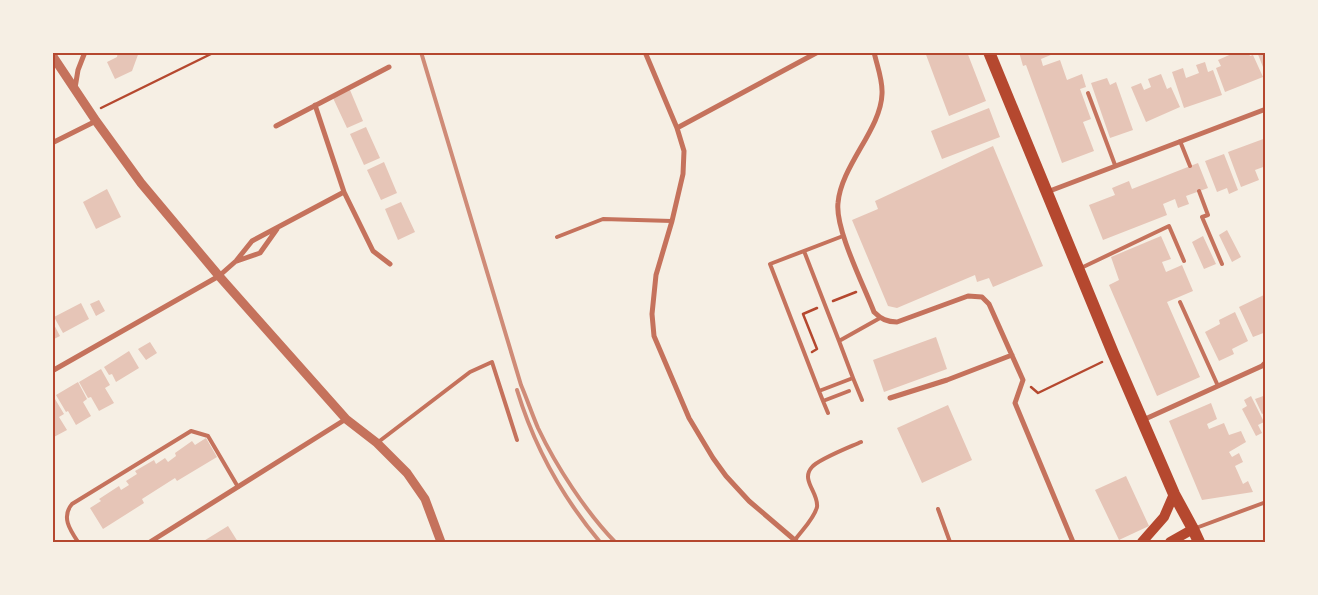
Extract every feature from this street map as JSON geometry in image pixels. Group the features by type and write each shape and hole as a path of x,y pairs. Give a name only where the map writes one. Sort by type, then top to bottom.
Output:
{"main road":[{"path":"989,52 1113,353 1174,494 1194,529 1199,542"},
{"path":"1142,542 1164,517 1174,494"},
{"path":"1170,542 1194,529"}],"street":[{"path":"75,88 78,70 85,52"},
{"path":"645,52 677,128 684,151 683,174 672,221 656,275 652,314 654,336 689,418 726,476 749,501 796,541"},
{"path":"677,128 818,52"},
{"path":"874,52 882,82 881,103 874,121 841,185 837,205 843,236 874,312 880,318 890,322 897,322 968,296 982,297 989,304 1023,380 1015,403 1072,542"},
{"path":"52,55 93,117 141,183 219,276 346,419 377,443 407,473 425,498 441,542"},
{"path":"276,126 390,67"},
{"path":"315,105 344,192 373,251 390,264"},
{"path":"1047,192 1266,109"},
{"path":"52,143 93,117"},
{"path":"52,371 219,276 236,262 252,241 344,192"},
{"path":"236,262 260,253 278,228"},
{"path":"890,398 1012,355"},
{"path":"1143,420 1264,365"},
{"path":"150,542 346,419"}],"lane":[{"path":"1088,94 1115,165"},
{"path":"1180,141 1190,166"},
{"path":"1199,191 1208,214 1202,217 1222,264"},
{"path":"557,236 603,219 672,221"},
{"path":"1078,269 1169,226 1184,260"},
{"path":"828,414 770,264 843,236"},
{"path":"804,252 862,400"},
{"path":"1180,302 1218,386"},
{"path":"839,340 880,318"},
{"path":"377,443 470,372 492,362 517,440"},
{"path":"820,391 853,378"},
{"path":"824,401 849,391"},
{"path":"78,542 67,520 68,509 72,504 191,431 208,436 238,487"},
{"path":"796,541 816,510 815,496 808,478 810,469 816,463 861,442"},
{"path":"1194,529 1266,502"},
{"path":"938,509 950,542"}],"path":[{"path":"93,117 215,52"},
{"path":"1023,380 1038,393 1098,365 1113,353"}],"building":[{"path":"118,52 139,52 132,71 115,79 107,62 117,57"},
{"path":"925,52 967,52 986,101 949,116"},
{"path":"1019,52 1058,52 1041,59 1043,66 1060,60 1067,80 1082,74 1086,87 1080,89 1091,119 1083,122 1094,151 1062,163 1026,65 1023,66"},
{"path":"1236,52 1248,52 1250,56 1253,55 1263,77 1225,92 1216,68 1221,66 1218,60"},
{"path":"1257,52 1265,52 1265,72"},
{"path":"1205,62 1208,72 1213,70 1222,95 1184,108 1172,72 1183,68 1186,78 1199,73 1196,65"},
{"path":"1161,74 1167,89 1171,87 1180,107 1146,122 1131,87 1141,83 1144,90 1151,87 1148,79"},
{"path":"1107,78 1110,85 1116,82 1133,130 1110,138 1091,83"},
{"path":"350,90 363,121 347,128 333,98"},
{"path":"989,108 1000,137 942,159 931,131"},
{"path":"366,127 380,158 364,165 350,134"},
{"path":"1266,138 1266,166 1255,170 1259,180 1241,187 1228,152"},
{"path":"993,146 1043,266 993,287 989,278 977,282 975,275 897,308 888,306 852,220 878,209 875,201"},
{"path":"1224,154 1238,190 1229,194 1227,188 1217,192 1205,161"},
{"path":"384,162 397,193 381,200 367,170"},
{"path":"1198,163 1208,188 1186,196 1189,204 1178,208 1175,199 1163,204 1167,215 1103,240 1089,205 1115,195 1112,188 1129,181 1132,189"},
{"path":"107,189 121,217 96,229 83,202"},
{"path":"401,202 415,232 398,240 385,209"},
{"path":"1227,230 1241,257 1232,262 1219,235"},
{"path":"1161,236 1171,259 1162,262 1166,272 1182,265 1193,291 1167,302 1200,377 1157,396 1109,285 1119,280 1111,257"},
{"path":"1203,236 1216,264 1204,269 1192,242"},
{"path":"1266,294 1266,332 1253,337 1239,307"},
{"path":"99,300 105,311 96,316 90,304"},
{"path":"81,303 89,319 63,333 54,317"},
{"path":"1235,312 1248,341 1232,349 1234,354 1219,361 1205,332 1220,324 1219,320"},
{"path":"52,321 60,336 52,340"},
{"path":"936,337 947,369 884,392 873,360"},
{"path":"150,342 157,353 146,360 138,349"},
{"path":"129,351 139,368 116,382 112,374 109,375 104,367"},
{"path":"101,369 110,385 105,388 114,403 99,411 91,397 88,398 79,382"},
{"path":"78,382 87,399 83,402 91,416 76,425 56,395"},
{"path":"52,394 64,414 59,417 67,430 52,438"},
{"path":"1266,395 1266,412 1262,414 1255,399"},
{"path":"1251,396 1264,422 1258,425 1262,433 1256,436 1242,409 1247,406 1244,400"},
{"path":"1211,403 1217,419 1207,424 1209,429 1224,423 1229,435 1241,431 1246,442 1229,452 1232,457 1239,453 1243,462 1235,466 1243,484 1248,481 1253,492 1202,500 1169,421"},
{"path":"948,405 972,460 922,483 897,428"},
{"path":"206,438 217,457 177,481 175,478 142,499 144,503 103,529 90,508 101,501 99,499 119,486 121,490 129,485 126,481 137,474 135,471 154,460 156,464 165,458 168,462 176,456 175,453 192,441 195,445"},
{"path":"1126,476 1149,526 1119,540 1095,490"},
{"path":"228,526 238,542 202,542"}],"railway":[{"path":"421,52 521,385 538,428 572,488 593,517 615,542"},
{"path":"517,390 532,431 551,470 574,508 600,542"}]}
